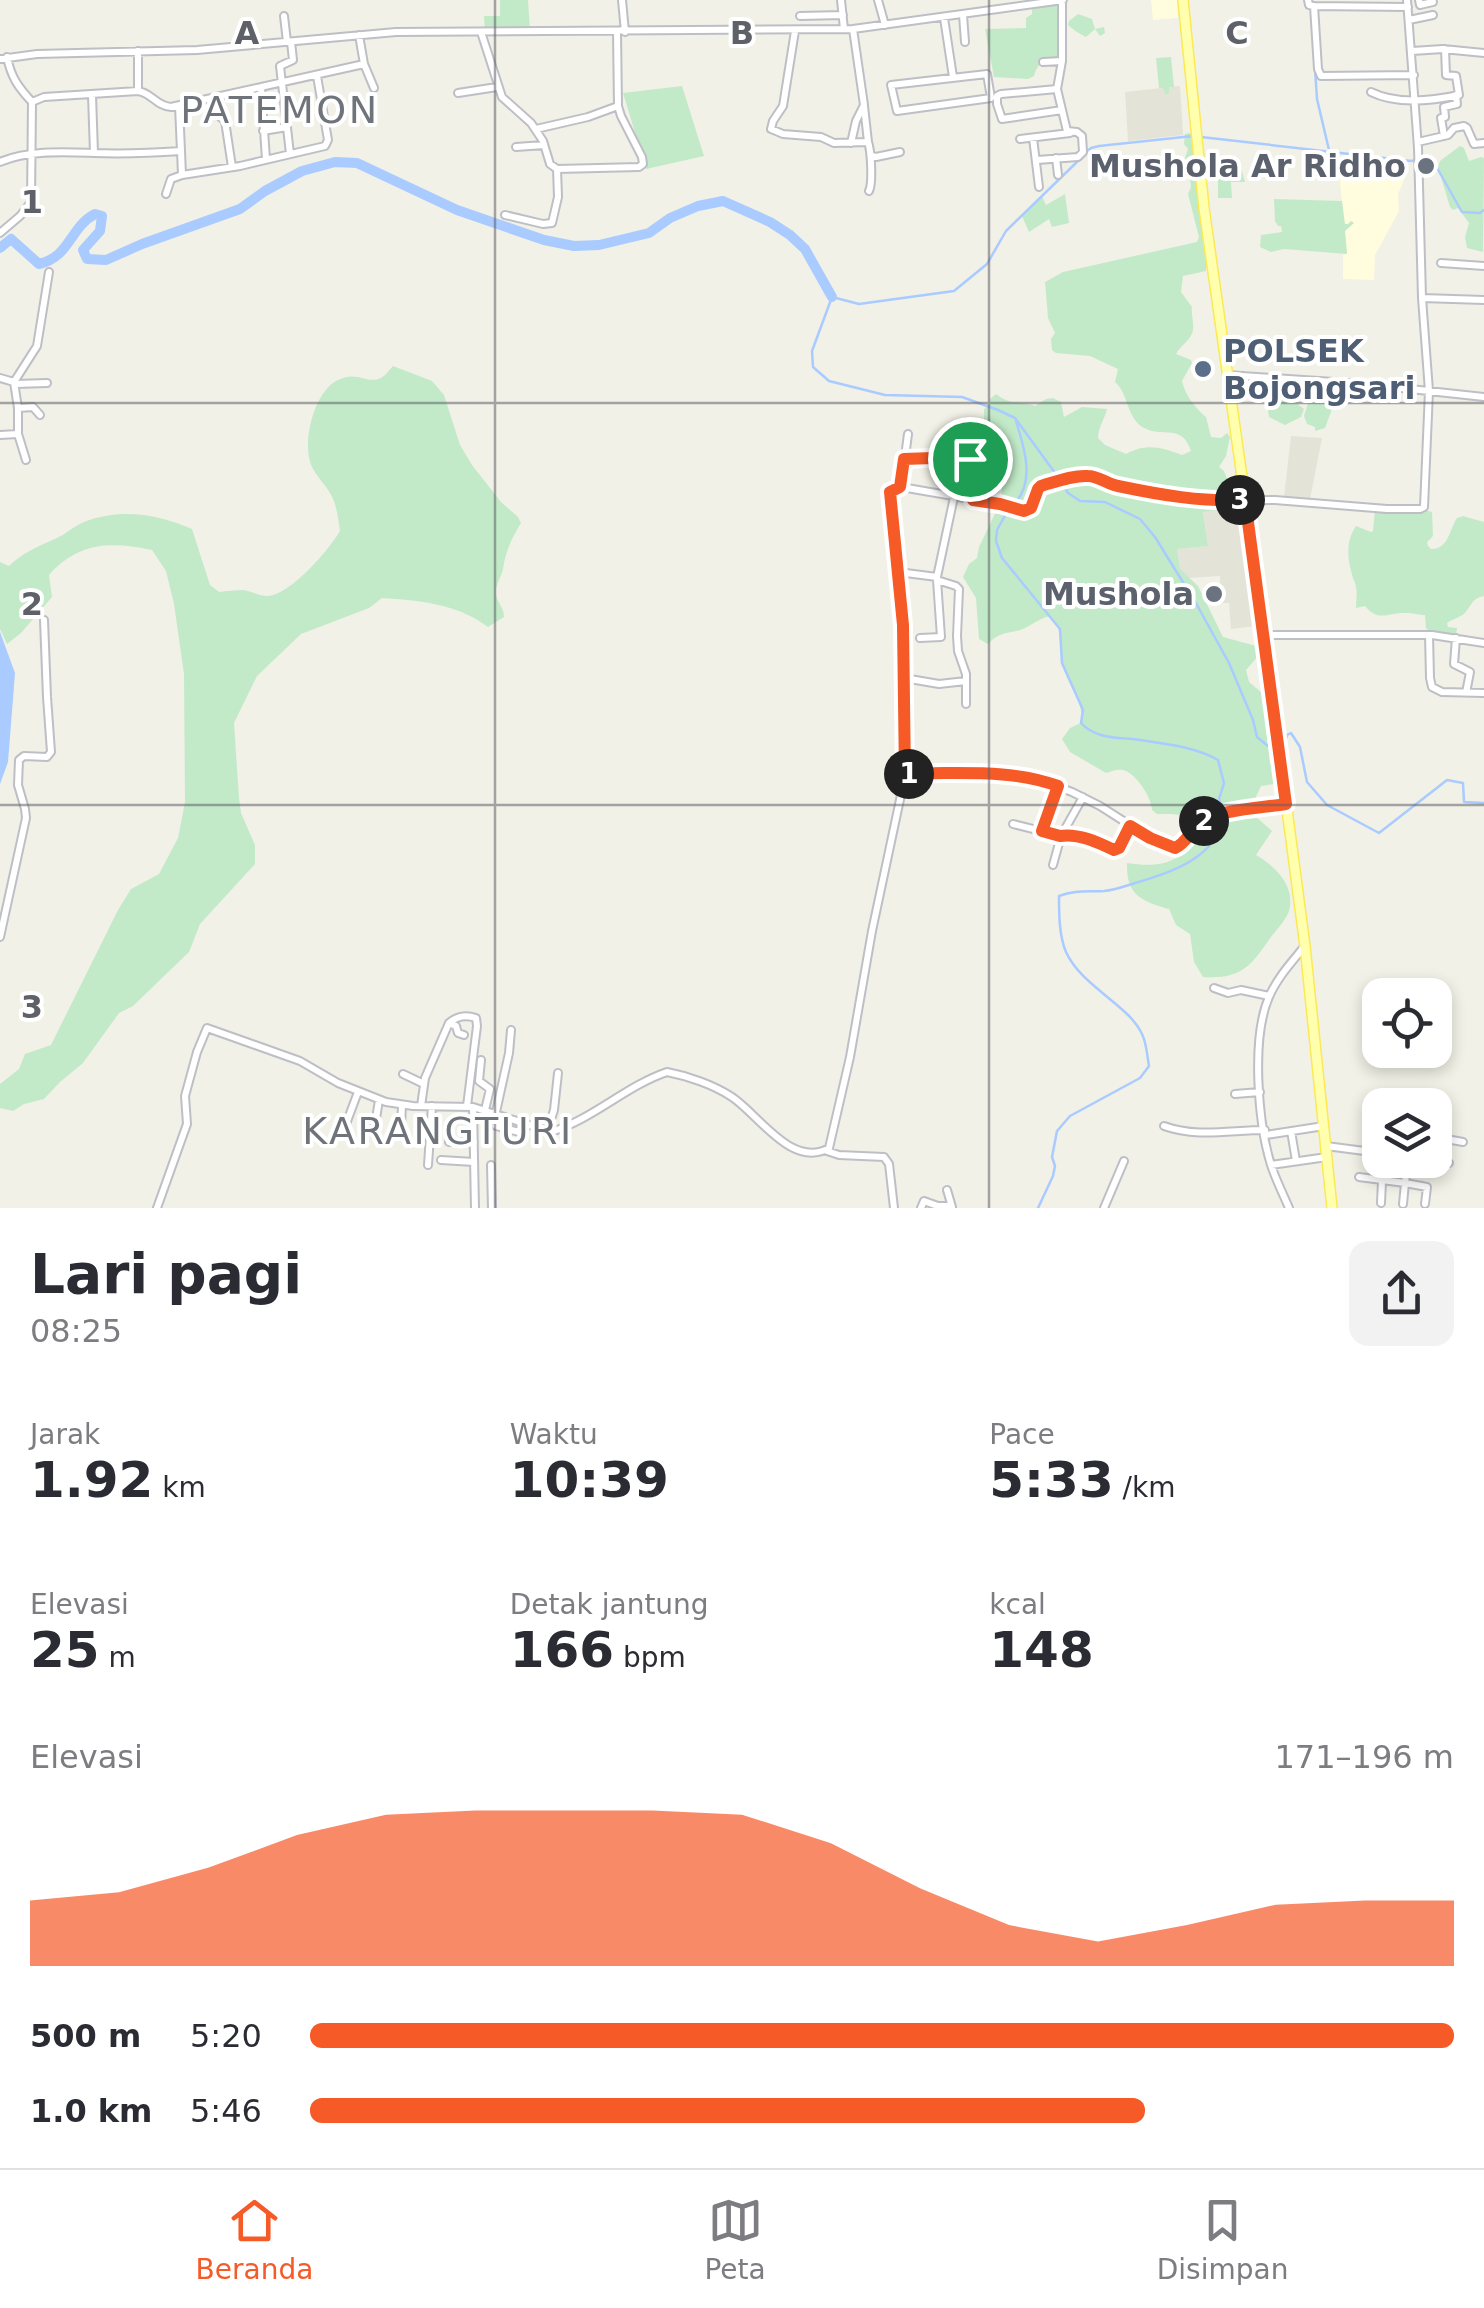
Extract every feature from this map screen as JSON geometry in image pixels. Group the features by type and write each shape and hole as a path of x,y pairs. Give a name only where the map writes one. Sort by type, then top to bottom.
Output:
{"main road":[{"path":"1183,0 1203,200 1305,946 1332,1208"}],"street":[{"path":"481,32 502,97 532,123 550,164 557,169 638,167 643,164 642,157 618,106 622,0"},
{"path":"841,0 872,156 868,167 872,188 869,191"},
{"path":"878,0 885,26"},
{"path":"965,42 966,0"},
{"path":"0,233 31,202 32,102 15,83 3,58 197,50 396,32 849,29 1063,0 1062,61 1057,88 1067,130 1083,137 1083,152 1078,157 1036,160"},
{"path":"1419,0 1420,5 1432,2"},
{"path":"827,1150 850,1057 905,776 903,625 890,492 900,487 1027,511 1041,486 1084,476 1160,495 1212,501 1275,500 1423,508 1429,391 1419,160 1414,75 1408,3 1312,5 1319,74 1414,75"},
{"path":"800,16 843,15"},
{"path":"1409,20 1434,15"},
{"path":"284,16 293,60 280,66 290,154"},
{"path":"944,18 954,78"},
{"path":"795,30 783,106 772,129 834,143 868,142"},
{"path":"358,35 374,88"},
{"path":"1444,136 1444,105 1456,105 1459,94 1456,76 1446,74 1445,49"},
{"path":"138,51 138,91"},
{"path":"1412,51 1484,52"},
{"path":"1043,62 1062,61"},
{"path":"32,102 44,97 138,91 147,93 160,106 178,106 364,64"},
{"path":"987,74 991,98 897,112 890,86 954,78 987,74"},
{"path":"166,194 171,180 182,175 327,144 317,76"},
{"path":"458,93 497,86"},
{"path":"261,87 266,160"},
{"path":"1057,88 1001,94 996,104 1002,119 1062,110"},
{"path":"1370,92 1382,98 1415,100 1456,96"},
{"path":"92,95 94,153"},
{"path":"213,98 217,114 224,121 232,167"},
{"path":"850,143 864,105"},
{"path":"178,106 182,175"},
{"path":"536,129 618,106"},
{"path":"1418,142 1464,126 1474,144 1484,143"},
{"path":"263,131 287,128"},
{"path":"1020,140 1077,132"},
{"path":"1033,138 1039,187"},
{"path":"516,147 544,145"},
{"path":"0,162 70,151 181,151"},
{"path":"872,156 900,152"},
{"path":"1056,158 1058,175"},
{"path":"505,215 552,223 558,197 557,169"},
{"path":"1441,263 1484,266"},
{"path":"26,460 18,434 15,383 37,346 49,272"},
{"path":"1422,298 1484,300"},
{"path":"1226,375 1484,397"},
{"path":"0,378 15,383 47,383"},
{"path":"18,408 33,406 40,415"},
{"path":"0,435 18,434"},
{"path":"900,487 908,434"},
{"path":"904,459 966,458 997,466"},
{"path":"973,500 980,464"},
{"path":"920,638 941,636 937,578 954,496"},
{"path":"898,572 937,578 958,589 958,652 965,668 966,704"},
{"path":"0,938 26,818 18,786 19,762 22,757 48,757 52,752 44,620"},
{"path":"1264,635 1429,635 1484,643"},
{"path":"1429,635 1432,687 1442,692 1484,693"},
{"path":"1456,638 1454,664 1470,672 1466,692"},
{"path":"904,678 939,684 966,682"},
{"path":"905,776 1015,774 1036,778 1083,798 1150,838 1175,848 1198,825 1218,815 1286,804"},
{"path":"1042,831 1058,786"},
{"path":"1053,865 1063,835 1083,798"},
{"path":"1013,824 1087,838 1114,850 1119,848 1130,826"},
{"path":"1289,1208 1271,1166 1257,1051 1269,996 1305,946"},
{"path":"1214,988 1269,996"},
{"path":"421,1106 424,1084 449,1023 460,1017 477,1019 470,1107 475,1208"},
{"path":"449,1023 464,1035"},
{"path":"157,1208 187,1124 185,1096 208,1028 300,1061 379,1100 486,1110 547,1132 593,1114 667,1072 728,1094 759,1123 796,1149 884,1157 889,1164 894,1208"},
{"path":"496,1113 510,1030"},
{"path":"481,1060 479,1081 490,1092 486,1110"},
{"path":"547,1132 558,1073"},
{"path":"403,1074 424,1084"},
{"path":"346,1124 358,1092"},
{"path":"1235,1094 1260,1092"},
{"path":"374,1131 379,1100"},
{"path":"401,1127 402,1105"},
{"path":"428,1165 432,1106"},
{"path":"496,1126 520,1132 524,1124"},
{"path":"1164,1126 1201,1133 1292,1132 1324,1126"},
{"path":"1292,1132 1296,1161"},
{"path":"1452,1140 1463,1142"},
{"path":"449,1142 474,1142"},
{"path":"1271,1166 1326,1151 1362,1152"},
{"path":"440,1160 474,1162"},
{"path":"1104,1208 1124,1161"},
{"path":"491,1165 492,1208"},
{"path":"1359,1177 1427,1187 1425,1204"},
{"path":"1403,1204 1406,1178"},
{"path":"1381,1203 1382,1180"},
{"path":"921,1208 924,1202 952,1207 947,1190"}],"shaded area":[{"path":"1151,0 1177,0 1178,18 1153,20"},
{"path":"1180,86 1183,135 1128,141 1125,92"},
{"path":"1339,172 1407,173 1398,194 1399,211 1375,255 1374,280 1343,279 1343,255 1347,253"},
{"path":"1291,436 1322,438 1310,499 1284,497"},
{"path":"1240,506 1256,626 1231,629 1229,603 1221,603 1220,576 1188,578 1180,570 1177,549 1208,546 1203,511"}],"green space":[{"path":"500,0 528,0 530,31 485,32 484,16 500,16"},
{"path":"1058,4 1058,37 1062,39 1058,54 1067,56 1065,60 1045,60 1028,79 994,77 985,29 1026,28 1032,6"},
{"path":"1078,14 1092,19 1095,29 1086,37 1068,25"},
{"path":"1171,57 1174,87 1169,87 1166,95 1159,88 1156,58"},
{"path":"682,86 704,156 646,169 623,93"},
{"path":"1185,134 1194,134 1209,261 1206,271 1183,276 1181,292 1192,307 1193,330 1176,354 1191,360 1182,381 1191,401 1206,417 1211,437 1221,438 1227,433 1230,437 1219,467 1232,491 1223,509 1203,512 1208,546 1177,549 1180,569 1198,586 1223,637 1256,646 1259,655 1246,670 1249,682 1262,693 1275,776 1274,784 1261,786 1255,799 1254,815 1272,831 1256,855 1282,878 1290,902 1286,918 1251,963 1236,973 1216,977 1203,977 1194,962 1190,934 1176,925 1169,909 1137,895 1127,874 1127,863 1152,865 1173,860 1189,847 1204,826 1182,816 1157,814 1128,772 1106,773 1070,752 1062,739 1070,728 1081,723 1081,715 1064,670 1056,623 1051,616 1047,617 998,636 988,644 979,639 976,598 963,577 977,558 1001,501 1001,452 989,440 984,424 984,410 996,394 1035,406 1053,398 1061,402 1064,417 1082,407 1107,409 1098,438 1126,454 1147,447 1182,455 1191,451 1183,437 1151,431 1138,424 1115,382 1118,369 1090,356 1052,350 1055,333 1048,318 1045,282 1063,272 1197,242 1188,194 1188,165 1184,161 1188,149"},
{"path":"1460,146 1469,161 1484,158 1483,252 1467,248 1469,223 1458,208 1450,207 1438,167"},
{"path":"1241,168 1245,182 1231,182 1232,198 1218,198 1218,169"},
{"path":"1065,194 1069,223 1052,227 1049,219 1029,232 1022,216 1042,196 1046,205"},
{"path":"1274,199 1342,201 1345,224 1354,223 1345,231 1347,254 1284,249 1271,252 1260,247 1261,235 1282,232 1275,221"},
{"path":"393,366 432,381 444,395 460,445 472,465 521,523 509,545 496,588 504,617 488,627 451,608 382,598 369,608 301,634 257,676 234,723 241,813 255,845 255,864 200,924 189,952 133,1006 119,1013 83,1063 44,1099 13,1111 0,1108 0,1084 19,1069 25,1054 51,1045 131,889 159,874 178,838 185,802 184,674 166,571 152,550 110,545 72,556 49,575 52,597 7,644 0,629 0,562 9,566 84,522 112,515 139,515 192,529 210,585 219,592 277,594 308,570 340,531 332,497 309,457 309,433 321,396 343,378 376,380"},
{"path":"1285,397 1304,409 1301,417 1285,425 1269,417 1268,411 1271,402"},
{"path":"1325,402 1332,409 1325,428 1315,431 1304,416 1308,403"},
{"path":"1375,509 1432,512 1433,536 1427,542 1431,549 1442,546 1457,518 1484,522 1484,596 1447,623 1448,627 1457,628 1456,635 1429,631 1425,615 1379,615 1365,606 1356,608 1348,554 1350,540 1356,526 1373,531"}],"water":[{"path":"0,632 15,673 8,762 0,784"}],"waterway":[{"path":"1315,69 1317,99 1329,150"},
{"path":"1084,154 1099,146 1193,136"},
{"path":"1201,137 1411,161 1429,158 1462,212 1484,210"},
{"path":"1058,477 1015,418 962,397 885,395 829,381 813,367 812,351 832,297 859,304 954,291 987,264 1006,231 1079,160"},
{"path":"0,248 11,239 39,264 64,249 80,226 95,214 102,216 100,231 83,250 87,259 106,260 240,209 302,171 335,162 357,163 457,210 544,240 574,246 599,245 649,233 670,218 723,201 790,235 805,249 832,297"},
{"path":"1014,504 1021,495 1026,475 1025,453 1016,421"},
{"path":"1063,485 1080,501 1105,502 1140,519 1155,537 1229,663 1257,737 1268,746 1274,745"},
{"path":"1008,510 997,530 996,541 1002,558 1060,629 1062,663 1083,710 1081,723 1101,735 1180,747 1218,760 1224,783 1219,799 1222,810"},
{"path":"1282,744 1291,733 1300,747 1307,782 1327,805 1379,833 1447,780 1463,783 1464,802 1484,803"},
{"path":"1038,1208 1053,1176 1057,1131 1070,1116 1140,1078 1149,1066 1144,1038 1135,1023 1083,975 1066,952 1059,896 1112,890 1176,869 1211,844 1223,818"}],"place":[{"name":"Mushola Ar Ridho","path":"1426,166"},
{"name":"POLSEK Bojongsari","path":"1203,369"},
{"name":"Mushola","path":"1214,594"}],"district":[{"name":"PATEMON","path":"280,110"},
{"name":"KARANGTURI","path":"438,1131"}],"route":[{"path":"904,459 970,459 980,464 973,500 1024,511 1031,508 1041,486 1084,476 1160,495 1245,500 1286,804 1218,815 1198,825 1178,848 1130,826 1119,848 1114,850 1087,838 1042,831 1058,786 1036,778 1015,774 905,776 903,625 890,492 900,487 904,459"}]}
